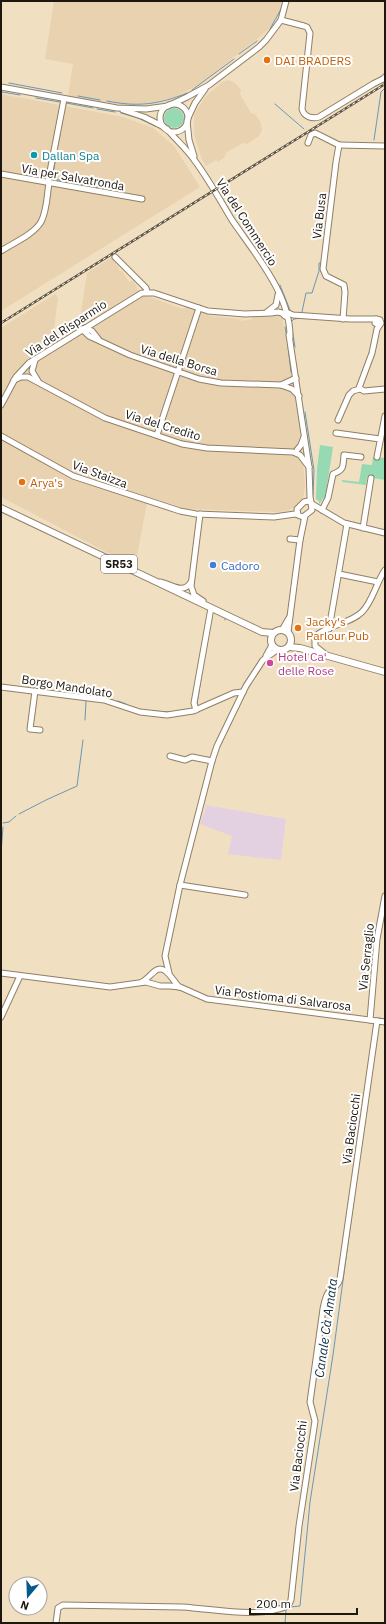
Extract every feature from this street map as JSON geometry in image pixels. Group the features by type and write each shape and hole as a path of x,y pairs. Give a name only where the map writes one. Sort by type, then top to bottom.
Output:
{"main road":[{"name":"SR53","path":"1,508 211,608"},
{"path":"211,608 262,632 273,633 285,631 291,638 290,645 283,650 273,645 262,632"},
{"path":"273,633 273,645"},
{"path":"290,645 385,672"}],"street":[{"path":"166,129 162,125 160,118 162,111 169,105 209,85 259,47 281,20 286,1"},
{"path":"281,20 304,26 310,33 302,109 306,115 314,118 319,117 385,77"},
{"path":"1,87 116,108 142,116 166,129 178,131 183,128 196,101 209,85"},
{"path":"1,251 30,232 39,224 43,216 64,98"},
{"path":"116,108 146,108 177,104 187,113 187,121"},
{"name":"Via del Commercio","path":"187,121 189,138 196,161"},
{"name":"Via del Commercio","path":"166,129 196,161 231,218 261,261 278,294 289,320 290,338"},
{"path":"308,144 311,135 316,133 339,145 385,146"},
{"name":"Via Busa","path":"339,145 324,269 326,276 344,285 345,292 343,319"},
{"name":"Via per Salvatronda","path":"1,174 142,199"},
{"path":"115,257 146,288 147,292"},
{"path":"138,281 138,295 147,292 156,293 214,312 240,314 278,312 291,315 378,321 372,353 360,389"},
{"path":"262,313 275,306 278,300 278,294"},
{"name":"Via del Risparmio","path":"1,405 13,381 23,369 37,358 138,295"},
{"path":"157,435 199,308"},
{"name":"Via del Commercio","path":"286,314 305,434 309,466 309,491 312,503"},
{"path":"289,320 297,315"},
{"path":"96,336 96,327 101,318"},
{"name":"Via della Borsa","path":"83,329 91,330 100,340"},
{"name":"Via della Borsa","path":"83,329 89,336 135,358 214,382 292,386 296,381"},
{"path":"23,369 32,373 32,366 37,358"},
{"path":"23,369 24,374 28,378"},
{"name":"Via del Credito","path":"32,373 38,382"},
{"path":"13,381 20,378 28,378"},
{"name":"Via del Credito","path":"28,378 103,416 182,444 198,447 307,452"},
{"name":"Via della Borsa","path":"280,385 296,381"},
{"path":"288,386 299,396"},
{"path":"338,420 349,395 353,391 360,389 365,391 385,389"},
{"path":"377,457 385,416"},
{"path":"336,433 380,439"},
{"path":"305,434 302,444 296,452 309,466"},
{"name":"Via Staizza","path":"1,436 73,476 175,510 200,514 276,517 291,515 301,516"},
{"path":"322,510 328,498 333,474 338,473 341,470 344,455 361,457"},
{"path":"363,528 371,478"},
{"name":"Via del Commercio","path":"304,502 309,491"},
{"path":"291,515 304,502 308,501 347,524 385,533"},
{"path":"310,512 312,509 312,503"},
{"path":"285,631 290,618 302,526 301,516 297,509"},
{"path":"301,516 315,510 322,510"},
{"path":"200,514 192,591 195,596 218,608 221,613"},
{"path":"329,629 347,524"},
{"path":"290,539 300,540"},
{"path":"329,657 315,646 316,637 322,632 347,622 362,612 367,606 385,570"},
{"path":"339,574 378,582"},
{"path":"155,581 166,583 181,589 187,587 192,582"},
{"path":"196,710 194,704 211,608"},
{"path":"156,985 152,979 165,956 180,885 217,746 243,692 273,645"},
{"name":"Borgo Mandolato","path":"1,687 104,700 140,712 161,715 181,714 196,710 234,693 243,692"},
{"path":"35,691 30,729 40,730"},
{"path":"170,756 185,760 192,757 212,761"},
{"path":"180,885 244,895"},
{"name":"Via Serraglio","path":"370,1020 377,939 385,896"},
{"path":"165,956 169,974 169,981 165,986"},
{"path":"155,972 162,969 169,974"},
{"name":"Via Postioma di Salvarosa","path":"140,982 155,972"},
{"name":"Via Postioma di Salvarosa","path":"1,973 110,987 140,982 160,986 180,987 204,998 385,1022"},
{"name":"Via Postioma di Salvarosa","path":"169,974 180,987"},
{"path":"1,1017 20,976"},
{"name":"Via Baciocchi","path":"56,1623 57,1611 60,1606 63,1605 183,1607 252,1612 280,1609 288,1606 291,1600 299,1526 315,1421 310,1402 323,1309 326,1297 337,1287 340,1279 376,1020"}],"shaded area":[{"path":"54,1 282,1 281,7 271,27 200,84 173,98 149,104 124,105 68,96 73,64 45,59"},
{"path":"228,80 235,83 241,90 240,94 251,113 256,115 261,123 262,130 259,136 247,144 243,143 227,152 224,158 218,162 216,160 206,166 202,160 194,134 194,115 205,97 222,82"},
{"path":"1,94 123,117 153,128 174,146 200,187 1,311"},
{"path":"112,257 120,271 122,271 129,282 133,280 142,297 147,296 183,309 186,307 211,316 241,319 241,321 252,319 252,317 282,316 301,436 305,487 303,498 293,508 287,511 279,512 187,509 148,497 135,567 1,497 1,328 55,294 58,298 52,344 89,321 84,313 81,312 87,273"},
{"path":"205,805 286,819 281,860 228,854 232,836 200,824 206,807"}],"green space":[{"path":"174,108 181,111 184,118 181,125 174,128 167,125 164,118 167,111"},
{"path":"320,445 333,447 325,499 323,498 319,504 319,501 316,499 317,469"},
{"path":"373,457 385,458 385,480 367,477 366,485 342,482 342,480 359,482 362,464 372,465"}],"waterway":[{"path":"270,29 281,9"},
{"path":"239,54 257,41"},
{"path":"192,90 234,59"},
{"path":"9,83 62,93"},
{"path":"374,140 381,92 385,88"},
{"path":"2,92 20,95"},
{"path":"107,101 128,104 147,104 187,93"},
{"path":"78,96 100,100"},
{"path":"36,98 60,102"},
{"path":"66,103 93,108"},
{"path":"275,104 304,129"},
{"path":"97,109 115,112"},
{"path":"121,113 138,118 155,126"},
{"path":"56,154 60,135"},
{"path":"55,162 53,174 54,179 85,185"},
{"path":"94,187 107,189"},
{"path":"302,312 306,293 312,293 319,271 319,263 322,263"},
{"path":"280,285 290,310"},
{"path":"295,347 291,322 294,319 301,318"},
{"path":"285,327 287,339"},
{"path":"288,347 291,372"},
{"path":"305,412 314,470 313,495"},
{"path":"198,707 197,704 201,679"},
{"path":"85,720 86,701"},
{"path":"118,701 126,704"},
{"path":"153,711 172,712"},
{"path":"19,814 77,786 83,740"},
{"path":"3,823 9,822 16,816"},
{"path":"1,854 3,827"},
{"path":"1,874 1,882"},
{"name":"Canale Cà Amata","path":"379,1018 385,1019"},
{"name":"Canale Cà Amata","path":"290,1607 300,1606 310,1502 333,1355 359,1161"},
{"name":"Canale Cà Amata","path":"285,1623 286,1610 288,1608"}],"railway":[{"path":"1,323 385,84"}],"place":[{"name":"DAI BRADERS","path":"267,60"},
{"name":"Dallan Spa","path":"34,155"},
{"name":"Arya's","path":"22,482"},
{"name":"Cadoro","path":"213,565"},
{"name":"Jacky's Parlour Pub","path":"298,628"},
{"name":"Hotel Ca' delle Rose","path":"270,663"}]}
